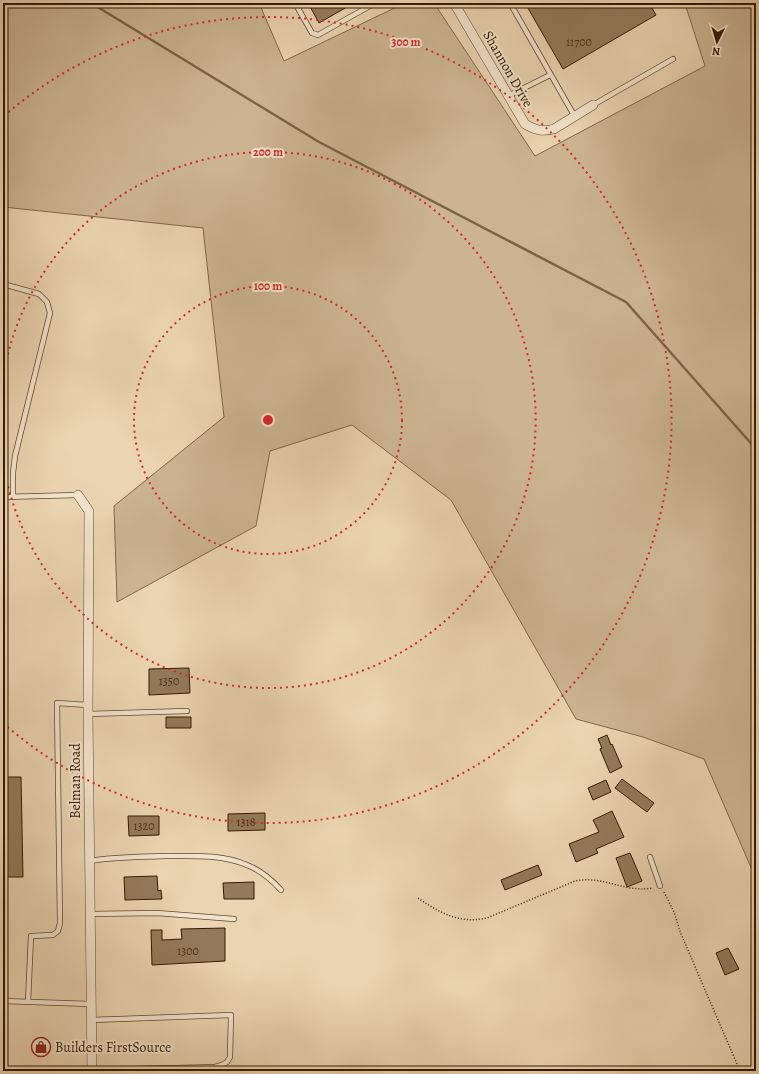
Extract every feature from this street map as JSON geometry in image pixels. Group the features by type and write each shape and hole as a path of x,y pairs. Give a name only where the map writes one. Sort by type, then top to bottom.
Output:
{"street":[{"name":"Shannon Drive","path":"454,3 522,120 531,128 546,131 554,129 593,105"},
{"name":"Belman Road","path":"78,494 89,511 88,709 90,1004 92,1071"}],"lane":[{"path":"295,3 312,33 318,35 375,3"},
{"path":"510,3 575,117"},
{"path":"593,105 673,59"},
{"path":"508,96 550,75"},
{"path":"3,284 39,294 47,302 50,313 15,456 13,497"},
{"path":"3,497 78,494"},
{"path":"28,1002 30,936 53,935 58,931 60,923 57,703 88,709 187,711"},
{"path":"650,856 660,886"},
{"path":"89,861 106,858 217,857 248,865 266,876 281,890"},
{"path":"90,914 157,913 234,919"},
{"path":"3,1001 90,1004"},
{"path":"91,1020 231,1015 230,1057 227,1062 222,1065 204,1068 92,1071"}],"path":[{"path":"418,898 428,905 457,919 476,920 487,918 583,879 601,880 624,888 637,889 660,886 674,912 681,934 740,1071"}],"shaded area":[{"path":"3,3 259,3 284,61 405,3 434,3 535,156 705,66 687,10 683,3 756,3 756,879 704,759 643,737 576,719 451,500 352,425 270,451 256,526 117,602 114,506 224,417 203,228 3,207"}],"building":[{"path":"308,3 354,3 319,23"},
{"path":"525,3 649,3 656,15 563,69"},
{"path":"189,668 190,693 149,695 149,669"},
{"path":"166,717 191,717 191,728 166,728"},
{"path":"607,735 622,767 610,773 600,749 602,748 598,739"},
{"path":"3,777 21,777 23,877 3,877"},
{"path":"622,779 654,803 647,812 615,788"},
{"path":"606,780 611,792 593,800 588,788"},
{"path":"612,811 624,837 596,849 598,853 576,862 569,844 599,832 593,820"},
{"path":"265,813 265,830 228,831 228,814"},
{"path":"128,816 159,816 159,835 129,836"},
{"path":"630,853 642,881 627,887 616,858"},
{"path":"538,865 542,875 505,890 501,880"},
{"path":"157,876 158,891 161,890 162,899 125,900 124,877"},
{"path":"254,882 254,899 224,899 223,883"},
{"path":"225,928 225,961 152,965 151,930 162,930 162,940 182,939 181,929"},
{"path":"728,948 739,969 725,975 716,953"}],"waterway":[{"path":"91,3 319,142 626,302 756,449"}],"place":[{"name":"Builders FirstSource","path":"41,1047"}]}
